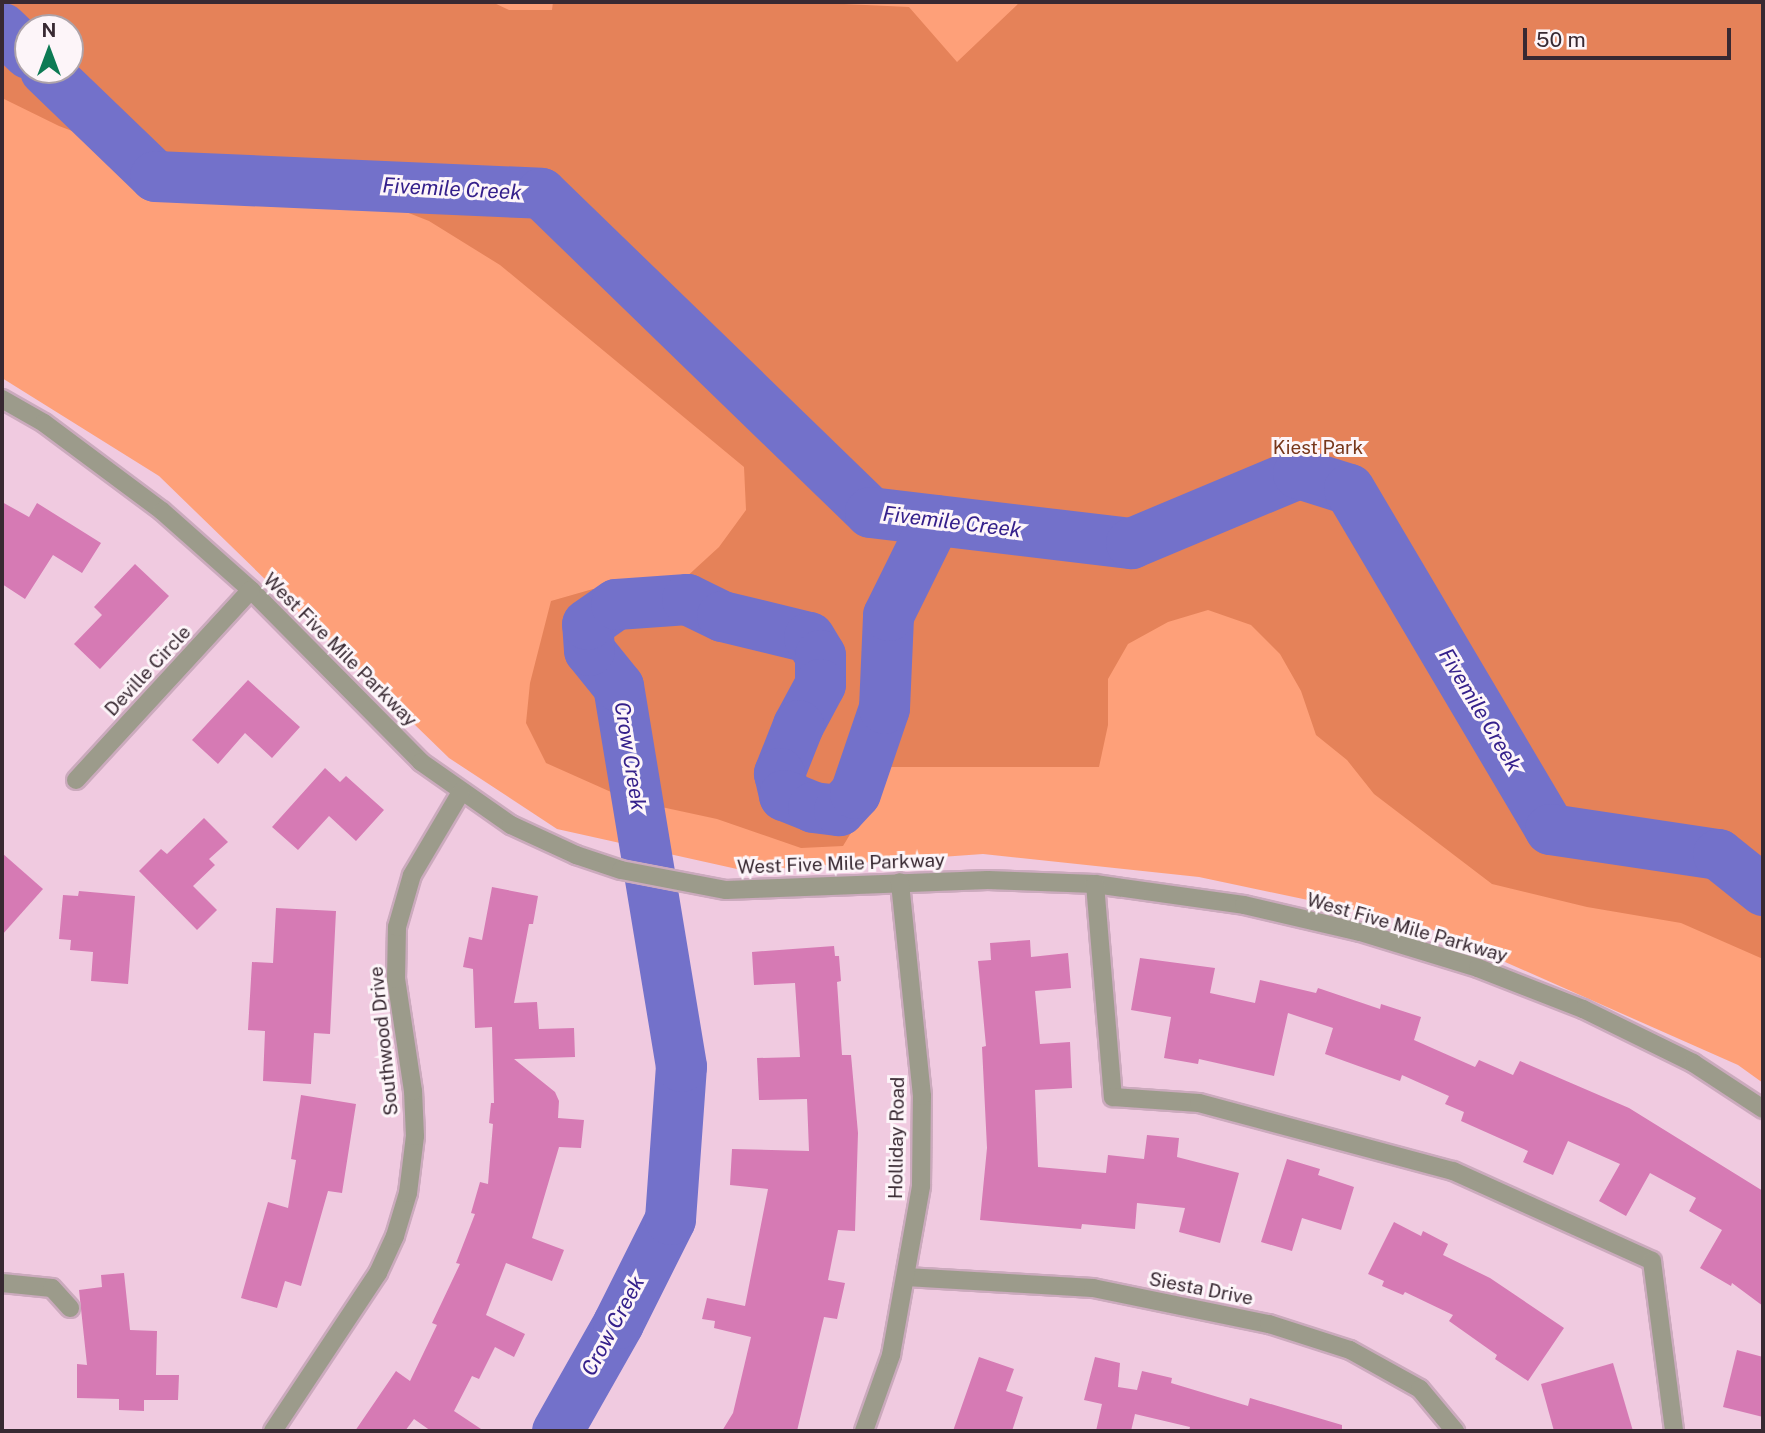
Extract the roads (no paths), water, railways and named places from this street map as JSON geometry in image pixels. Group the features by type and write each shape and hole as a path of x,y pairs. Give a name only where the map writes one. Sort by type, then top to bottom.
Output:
{"street":[{"name":"West Five Mile Parkway","path":"2,399 44,422 162,512 251,590 421,762 511,825 576,855 621,870 726,890 777,890 900,882 1095,884 1244,905 1360,932 1478,968 1583,1009 1693,1063 1763,1109"},
{"name":"Deville Circle","path":"76,780 251,590"},
{"name":"Southwood Drive","path":"273,1431 378,1273 404,1203 415,1136 413,1091 396,979 397,927 412,875 461,792"},
{"name":"Holliday Road","path":"864,1431 891,1355 921,1186 922,1096 900,882"},
{"path":"1095,884 1113,1097 1199,1103 1453,1171 1652,1261 1674,1431"},
{"name":"Siesta Drive","path":"906,1277 1093,1288 1269,1324 1350,1350 1420,1389 1455,1431"},
{"path":"2,1283 52,1288 70,1308"}],"waterway":[{"name":"Fivemile Creek","path":"2,28 14,40"},
{"name":"Fivemile Creek","path":"60,84 155,176 541,193 870,512 1131,543 1298,473 1349,489 1550,829 1718,854 1763,890"},
{"name":"Crow Creek","path":"557,1431 618,1323 670,1219 681,1066 618,686 589,650 587,624 616,604 687,599 722,616 809,637 820,655 820,684 798,725 779,773 784,795 813,807 839,810 855,793 884,708 888,615 935,520"}],"park label":[{"name":"Kiest Park","path":"1318,448"}]}
